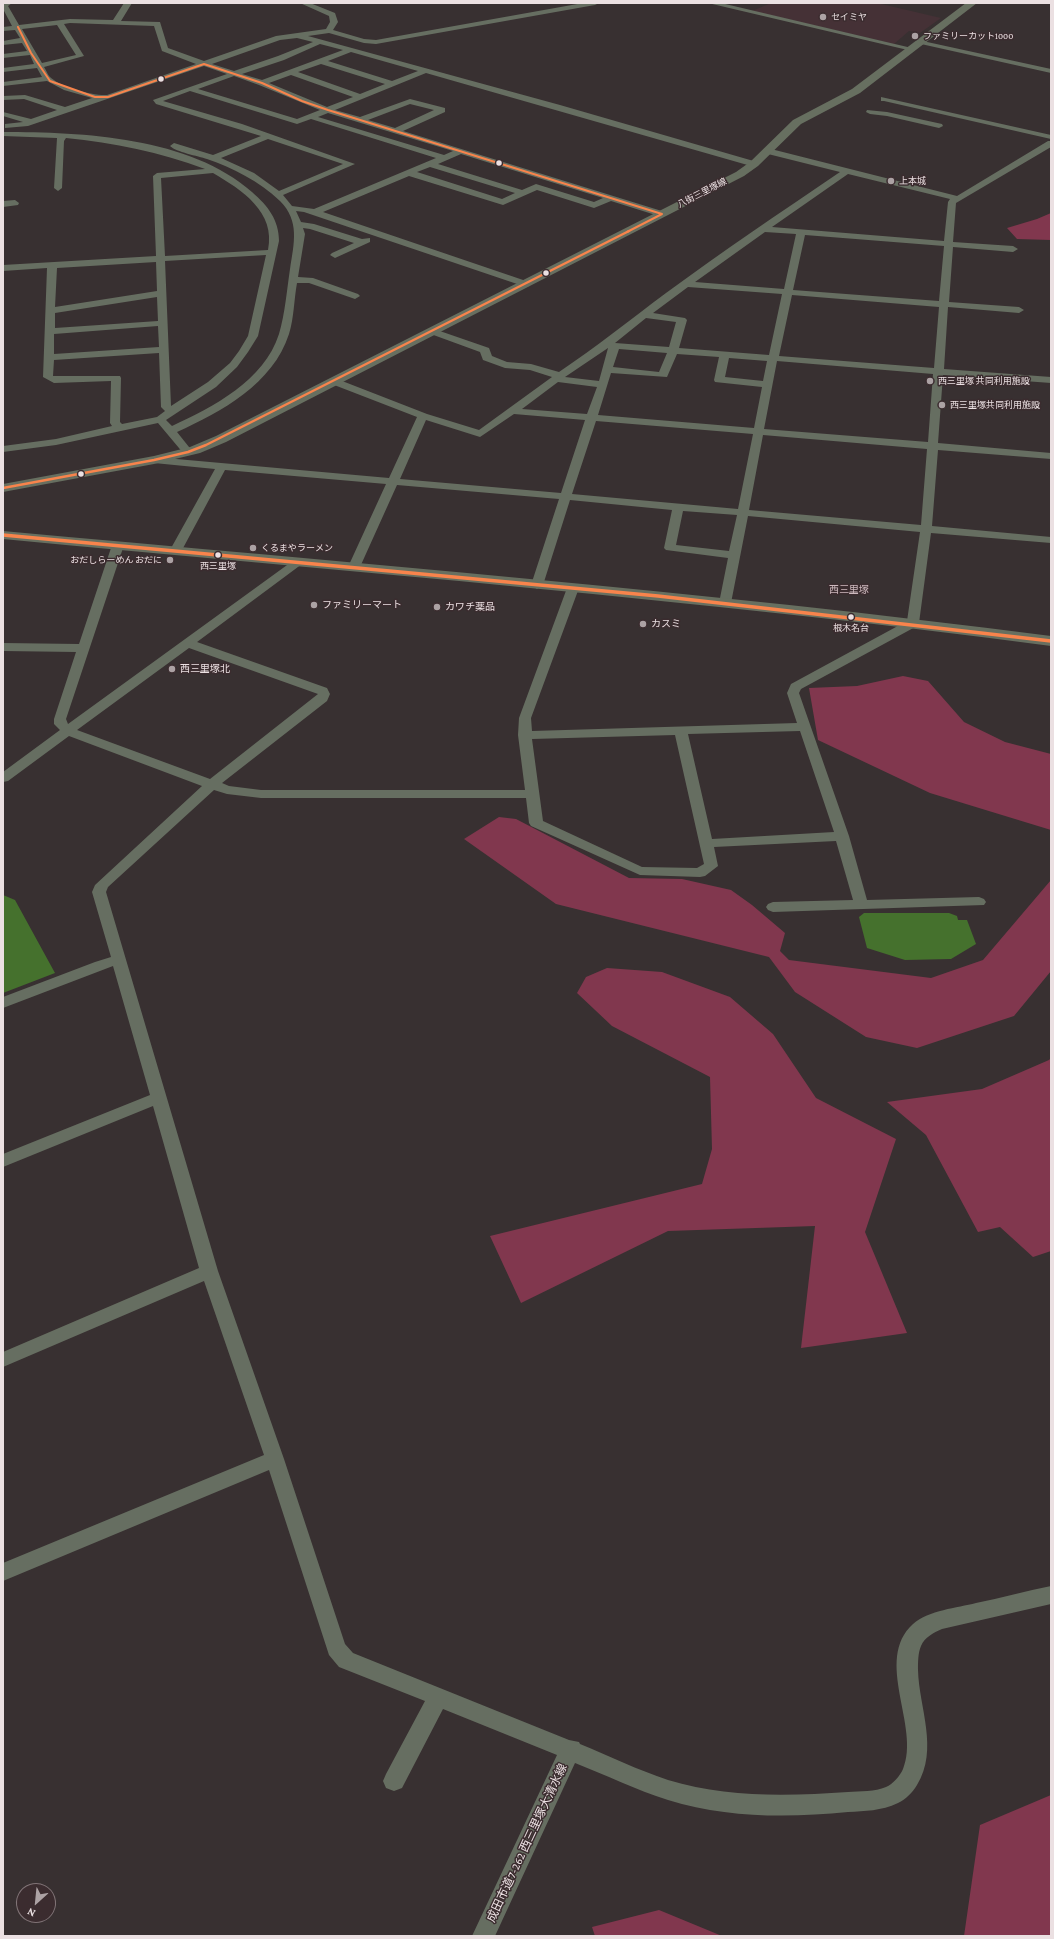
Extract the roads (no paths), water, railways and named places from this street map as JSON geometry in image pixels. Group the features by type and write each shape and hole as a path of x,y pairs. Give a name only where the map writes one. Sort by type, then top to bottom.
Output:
{"main road":[{"name":"八街三里塚線","path":"3,488 154,460 188,452 221,439 740,174 754,164 784,133 797,122 856,91 972,3"},
{"path":"3,535 176,550 725,603 913,623 1051,642"}],"street":[{"path":"8,3 4,5 47,79 54,83 100,98"},
{"path":"116,22 128,3"},
{"path":"304,3 332,16 334,22 329,31"},
{"path":"21,125 280,38 329,31 364,41 376,42 594,3"},
{"path":"712,3 912,49"},
{"path":"3,70 40,66 80,56 59,22"},
{"path":"3,29 59,22 157,24 165,49 204,64 262,83 302,101 662,214"},
{"path":"296,35 557,107 754,164"},
{"path":"3,43 25,40"},
{"path":"278,194 352,164 233,124 159,102 158,100 234,74 319,42"},
{"path":"921,42 1049,68"},
{"path":"262,83 350,50"},
{"path":"3,56 31,53"},
{"path":"320,61 393,84"},
{"path":"191,89 297,122 425,71"},
{"path":"291,72 361,97"},
{"path":"3,84 47,79"},
{"path":"3,98 25,97 65,110"},
{"path":"884,99 1051,137"},
{"path":"360,120 410,101 442,110 395,131"},
{"path":"233,124 265,112"},
{"path":"870,112 887,114 939,126"},
{"path":"3,114 31,122"},
{"path":"311,116 444,158"},
{"path":"3,126 21,125 97,131 166,144 214,158 251,175 278,194 289,208 299,225 300,234 284,334 273,357 254,380 243,390 223,404 170,431"},
{"path":"3,134 64,136 102,140 141,147 182,158 213,170 244,189 262,206 274,226 272,252 253,336 246,349 230,370 217,382 206,391 172,410 160,419 56,442 3,449"},
{"path":"58,188 60,140 64,136"},
{"path":"214,158 268,136"},
{"path":"861,904 842,836 793,692 795,687 913,623 926,529 952,202 956,198 1051,142"},
{"path":"314,212 461,151"},
{"path":"767,151 956,198"},
{"path":"430,164 522,194"},
{"path":"172,410 166,407 164,323 161,293 162,258 157,176 213,170"},
{"path":"333,381 423,416 480,434 558,377 610,345 644,315 686,284 846,171"},
{"path":"410,173 503,202 536,187 594,205 611,198"},
{"path":"3,204 15,203"},
{"path":"289,208 302,208 526,284"},
{"path":"299,225 311,226 362,242"},
{"path":"762,229 1013,249"},
{"path":"725,603 773,358 801,233"},
{"path":"335,255 380,234"},
{"path":"3,268 272,252"},
{"path":"52,266 48,377 50,379 116,378 116,423 119,427"},
{"path":"292,280 310,280 355,296"},
{"path":"686,284 1019,310"},
{"path":"50,311 161,293"},
{"path":"607,370 663,375 673,350 682,320 644,315"},
{"path":"49,331 164,323"},
{"path":"431,331 485,350 487,358 505,365 531,366 558,377 602,384"},
{"path":"610,345 1051,380"},
{"path":"537,585 607,370 610,345"},
{"path":"48,357 165,350"},
{"path":"725,354 719,380 768,384"},
{"path":"511,411 1051,456"},
{"path":"354,567 423,416"},
{"path":"160,419 188,452"},
{"path":"154,460 1051,540"},
{"path":"176,550 222,466"},
{"path":"678,507 670,548 735,555"},
{"path":"118,545 85,648 60,719 61,724 68,731 211,785 231,791 261,794 532,794"},
{"path":"3,778 298,562"},
{"path":"573,588 525,718 525,735 536,822 539,825 640,871 700,873 712,866 708,843 680,730"},
{"path":"188,643 322,691 324,694 322,698 211,785 102,885 99,892 209,1271 275,1459 336,1649 346,1660 571,1749 668,1790 708,1799 737,1803 787,1806 878,1800 896,1793 915,1769 917,1748 908,1677 908,1659 911,1644 920,1631 940,1621 1051,1595"},
{"path":"3,647 85,648"},
{"path":"525,735 805,727"},
{"path":"3,764 17,767"},
{"path":"708,843 842,836"},
{"path":"773,907 979,902"},
{"path":"3,1003 100,965 119,960"},
{"path":"3,1162 158,1098"},
{"path":"3,1360 209,1271"},
{"path":"3,1572 275,1459"},
{"path":"394,1781 438,1697"},
{"name":"成田市道7-262 西三里塚大清水線","path":"484,1936 571,1749"}],"place":[{"name":"セイミヤ","path":"823,17"},
{"name":"ファミリーカット1000","path":"915,36"},
{"name":"上本城","path":"891,181"},
{"name":"西三里塚 共同利用施設","path":"930,381"},
{"name":"西三里塚共同利用施設","path":"942,405"},
{"name":"くるまやラーメン","path":"253,548"},
{"name":"西三里塚","path":"218,555"},
{"name":"おだしらーめん おだに","path":"170,560"},
{"name":"ファミリーマート","path":"314,605"},
{"name":"カワチ薬品","path":"437,607"},
{"name":"根木名台","path":"851,617"},
{"name":"カスミ","path":"643,624"},
{"name":"西三里塚北","path":"172,669"}],"district":[{"name":"西三里塚","path":"849,590"}]}
